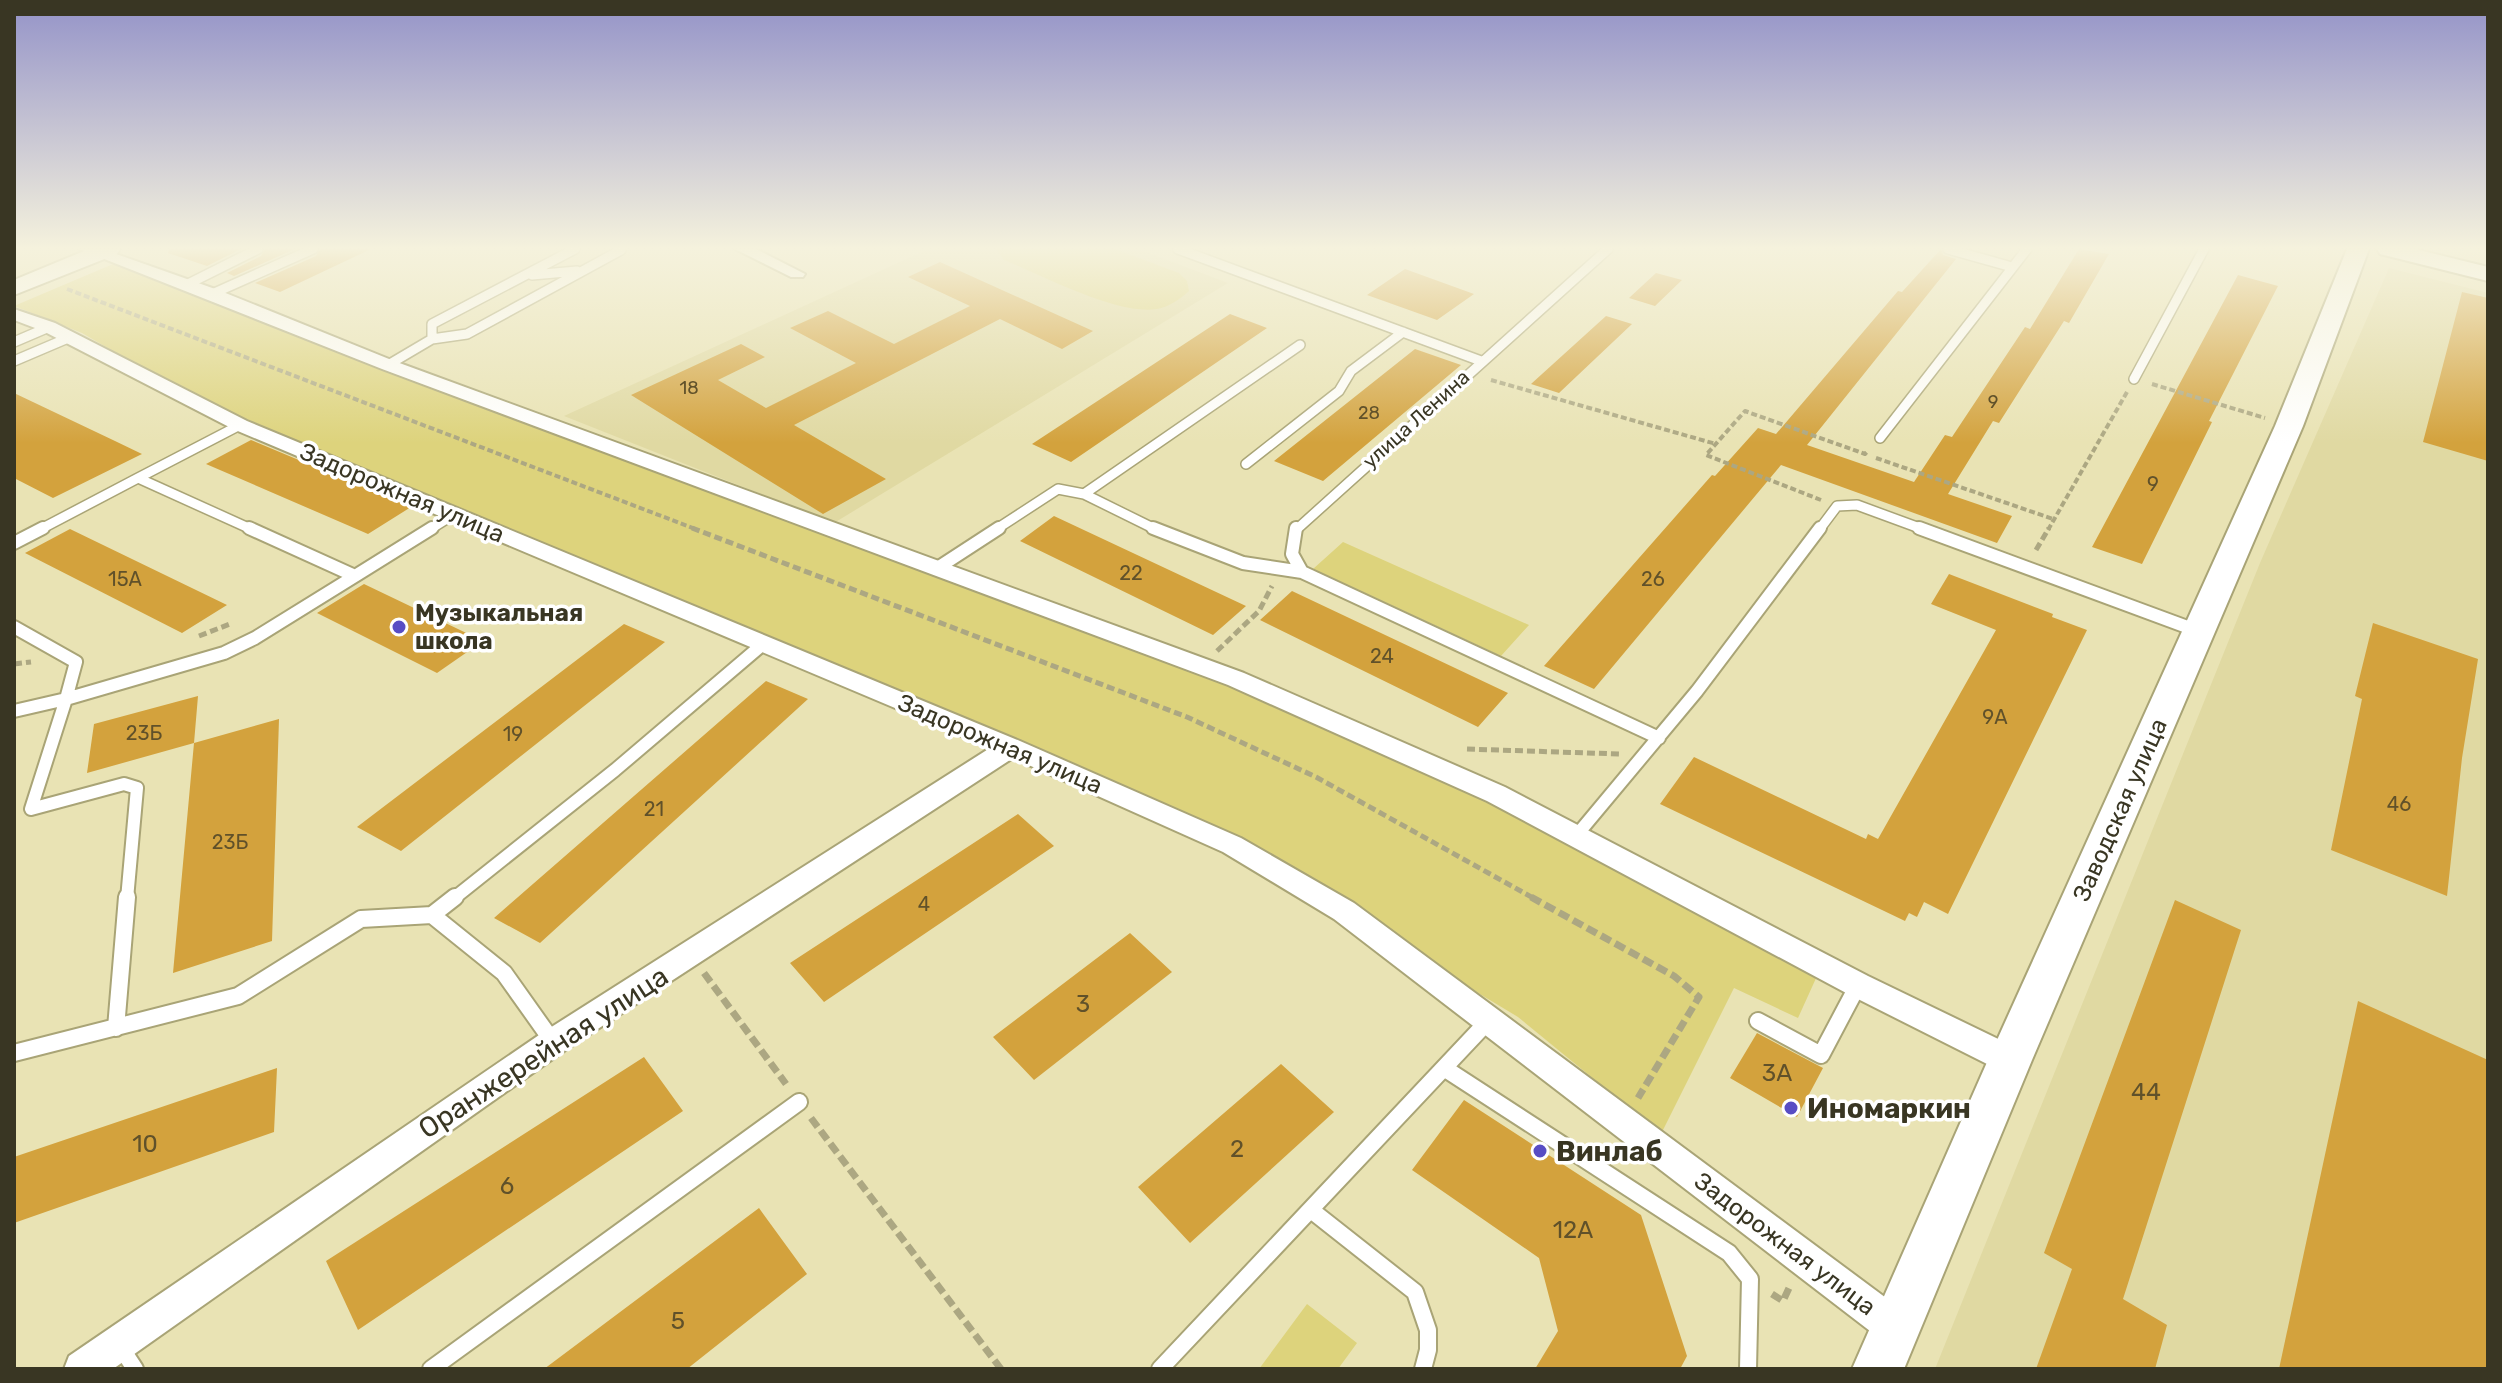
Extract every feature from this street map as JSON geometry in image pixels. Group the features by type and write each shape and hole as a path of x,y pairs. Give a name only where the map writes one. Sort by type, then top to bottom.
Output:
{"street":[{"name":"Задорожная улица","path":"14,314 240,425 1011,747 1232,845 1344,911 1491,1019 1896,1328"},
{"path":"260,314 388,365 1198,668 1236,679 1496,794 1858,985 2010,1060"},
{"name":"Заводская улица","path":"1878,1369 2010,1060 2289,426 2333,314"},
{"name":"Оранжерейная улица","path":"82,1369 553,1042 1011,747"}],"lane":[{"path":"432,339 432,324 452,314"},
{"path":"388,365 432,339 467,334 504,314"},
{"path":"1353,314 1481,361"},
{"name":"улица Ленина","path":"1302,572 1292,554 1296,528 1535,314"},
{"path":"1880,438 1976,314"},
{"path":"2134,379 2169,314"},
{"path":"1246,464 1339,391 1351,371 1403,332"},
{"path":"14,342 58,333"},
{"path":"14,361 58,333"},
{"path":"1084,494 1300,345"},
{"path":"14,543 240,425"},
{"path":"138,478 355,576"},
{"path":"936,569 1058,489 1084,494 1218,558 1280,571 1302,572 1659,738"},
{"path":"1576,836 1659,738 1837,506 1857,505 2198,631"},
{"path":"14,711 224,653 255,638 453,515"},
{"path":"14,627 76,662 31,809 124,784 137,788 116,1028"},
{"path":"14,1053 238,996 361,919 432,915 615,770 763,644"},
{"path":"432,915 504,973 553,1042"},
{"path":"1758,1021 1821,1055 1858,985"},
{"path":"1160,1369 1491,1019"},
{"path":"1444,1068 1729,1253 1750,1279 1748,1369"},
{"path":"431,1369 799,1102"},
{"path":"1311,1210 1415,1292 1422,1307 1429,1343 1429,1356 1423,1369"},
{"path":"118,1343 135,1369"}],"path":[{"path":"130,314 1187,717 1316,777 1674,976 1699,997 1624,1122"},
{"path":"1467,373 1717,444"},
{"path":"2027,568 2134,379 2289,426"},
{"path":"1837,506 1706,455 1745,411 2053,519"},
{"path":"1865,454 1880,438"},
{"path":"1198,668 1259,611 1280,571"},
{"path":"196,637 239,620"},
{"path":"1467,749 1644,755"},
{"path":"691,955 1001,1369"},
{"path":"1750,1279 1783,1301 1793,1281"}],"shaded area":[{"path":"33,314 264,314 1198,668 1496,794 1822,965 1798,1018 1734,988 1661,1134 1518,1017 1232,845 240,425 82,333"},
{"path":"787,314 1178,314 834,523 564,416"},
{"path":"2369,314 2488,314 2488,1369 1935,1369 2260,563"},
{"path":"1343,542 1529,625 1501,656 1313,569"},
{"path":"1307,1304 1357,1343 1338,1369 1259,1369"}],"building":[{"path":"822,314 833,314 894,344 955,314 1054,314 1093,331 1062,349 1000,319 794,425 886,479 823,514 631,395 741,344 765,357 718,380 766,408 856,363 790,328"},
{"path":"1230,314 1267,328 1071,462 1032,444"},
{"path":"1419,314 1446,314 1437,320"},
{"path":"1879,314 1912,314 1807,445 1914,482 1945,435 1952,437 2025,327 2030,329 2039,314 2074,314 2069,323 2064,321 1999,423 1993,421 1948,494 2012,516 1997,543 1781,465 1594,689 1544,666 1712,475 1715,476 1758,428 1776,434"},
{"path":"2217,314 2264,314 2142,564 2092,547"},
{"path":"2456,314 2488,314 2488,461 2423,442"},
{"path":"1606,316 1632,324 1559,393 1531,384"},
{"path":"1415,349 1461,365 1323,481 1274,461"},
{"path":"14,393 142,454 53,498 14,478"},
{"path":"251,440 411,507 368,534 206,464"},
{"path":"1054,516 1246,606 1213,635 1020,541"},
{"path":"70,529 227,605 182,633 25,553"},
{"path":"1949,574 2087,630 1948,914 1924,902 1917,917 1909,913 1905,921 1660,804 1694,757 1866,839 1868,834 1878,839 1996,630 1931,604"},
{"name":"Музыкальная школа","path":"364,584 483,641 437,673 317,613"},
{"path":"1292,591 1508,693 1478,727 1260,620"},
{"path":"2373,623 2478,659 2462,758 2447,896 2331,850 2362,699 2355,696"},
{"path":"624,624 665,642 401,851 357,827"},
{"path":"766,681 808,699 540,943 494,918"},
{"path":"198,696 194,743 87,773 94,724"},
{"path":"279,719 272,941 173,973 194,743"},
{"path":"1018,814 1054,846 824,1002 790,963"},
{"path":"2175,900 2241,930 2123,1299 2167,1325 2155,1369 2036,1369 2072,1269 2044,1253"},
{"path":"1130,933 1172,972 1034,1080 993,1037"},
{"path":"2358,1001 2488,1060 2488,1369 2279,1369"},
{"path":"1757,1033 1823,1068 1797,1117 1730,1078"},
{"path":"644,1057 683,1111 358,1330 326,1261"},
{"path":"1281,1064 1334,1112 1190,1243 1138,1187"},
{"path":"277,1068 274,1132 14,1223 14,1157"},
{"path":"1464,1100 1641,1215 1687,1356 1680,1369 1535,1369 1558,1331 1539,1258 1412,1170"},
{"path":"759,1208 807,1274 687,1369 544,1369"}],"place":[{"name":"Музыкальная школа","path":"399,627"},
{"name":"Иномаркин","path":"1791,1108"},
{"name":"Винлаб","path":"1540,1151"}]}
